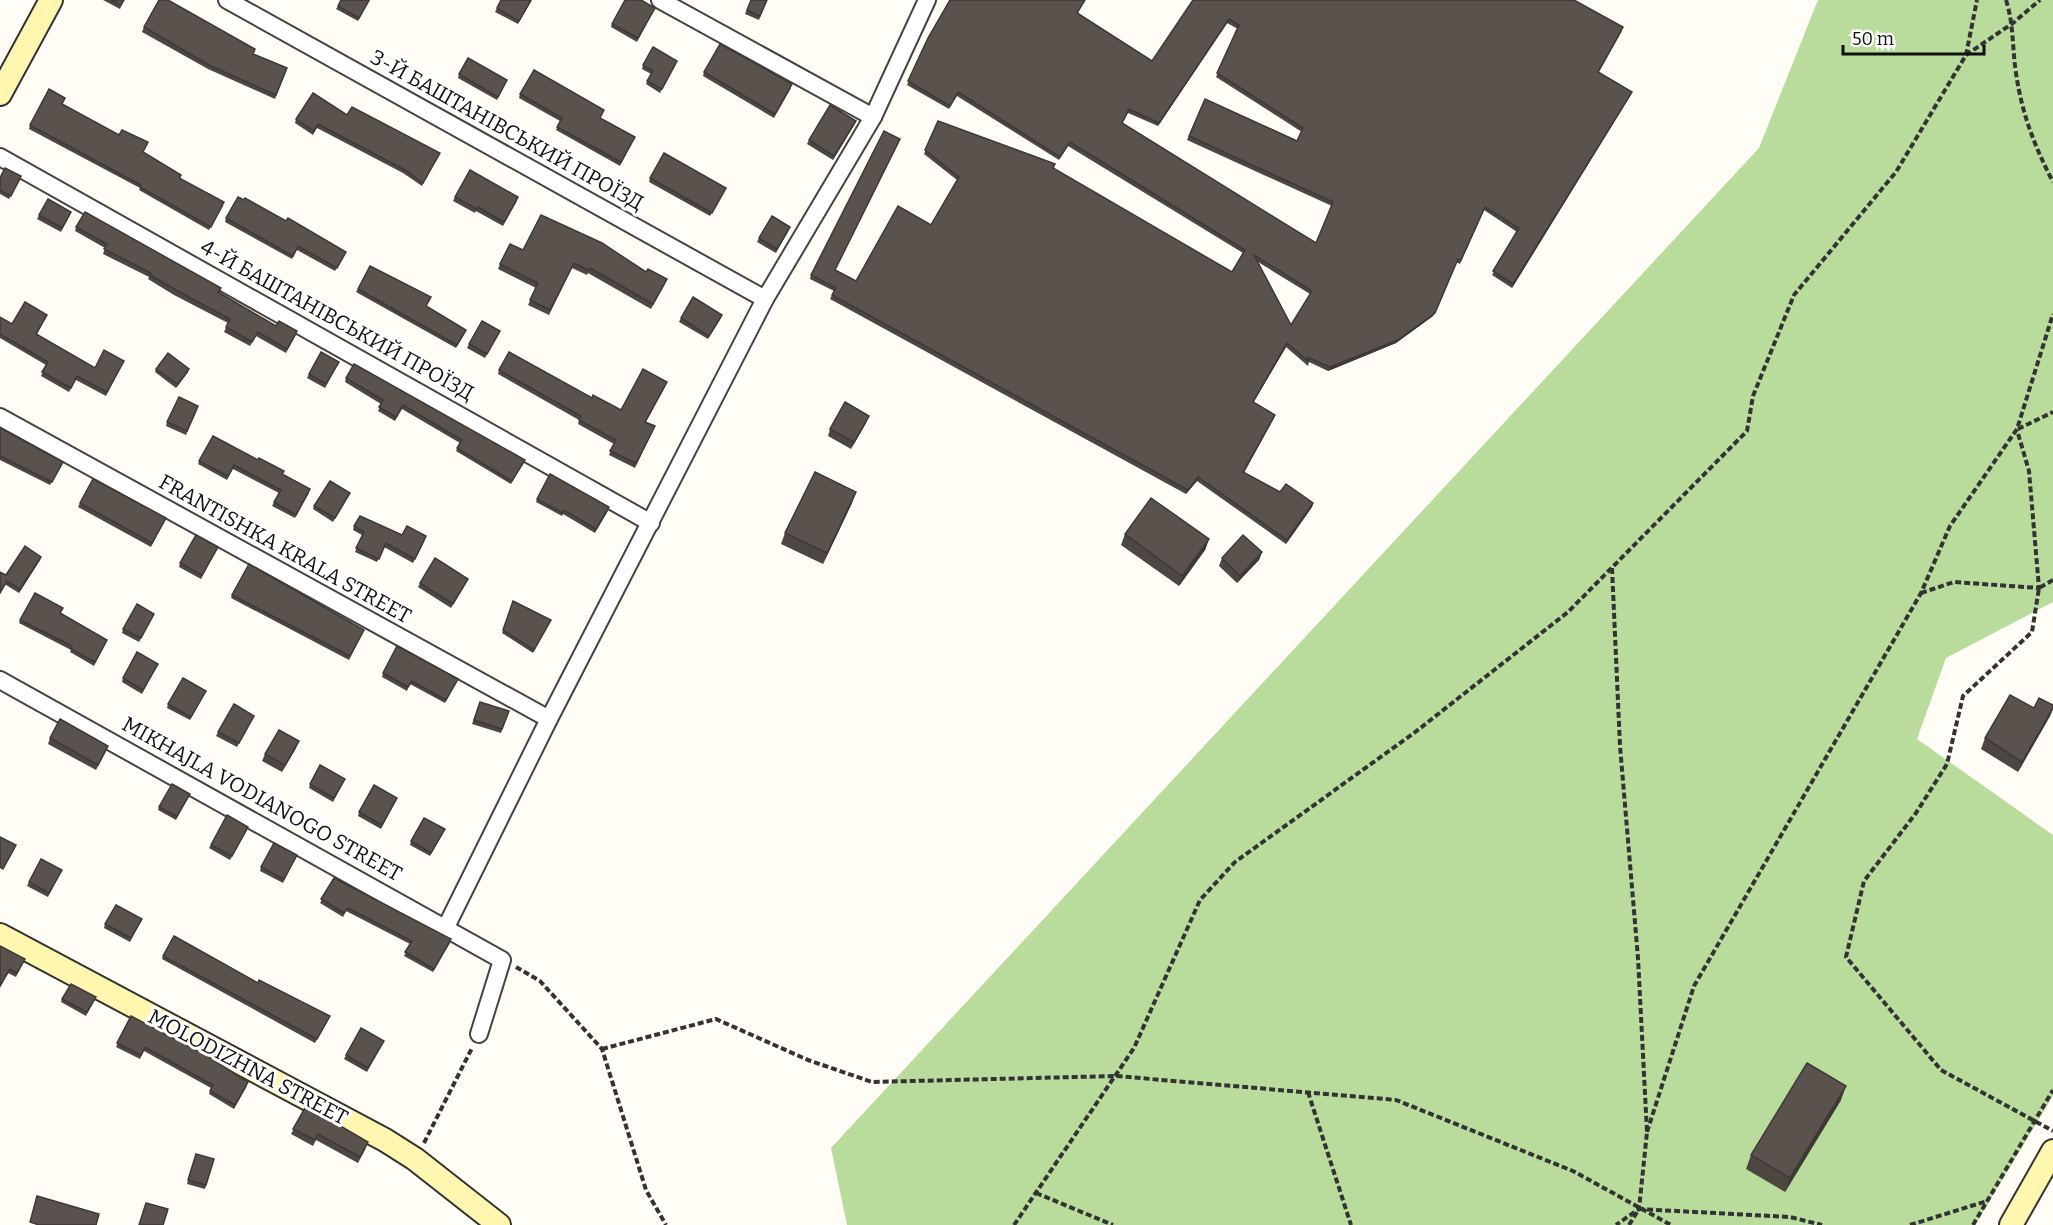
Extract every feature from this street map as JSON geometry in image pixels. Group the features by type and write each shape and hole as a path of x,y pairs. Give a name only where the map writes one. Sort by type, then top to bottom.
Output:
{"street":[{"path":"0,94 51,0"},
{"name":"3-Й БАШТАНІВСЬКИЙ ПРОЇЗД","path":"227,0 765,299"},
{"path":"660,0 873,117"},
{"path":"446,927 549,719 765,299 873,117 927,0"},
{"name":"4-Й БАШТАНІВСЬКИЙ ПРОЇЗД","path":"0,157 651,523"},
{"name":"FRANTISHKA KRALA STREET","path":"0,417 549,719"},
{"name":"MIKHAJLA VODIANOGO STREET","path":"0,680 502,960"},
{"name":"MOLODIZHNA STREET","path":"0,935 385,1140 416,1159 492,1220"},
{"path":"479,1034 502,960"},
{"path":"2011,1225 2053,1151"}],"path":[{"path":"1014,1225 1134,1048 1200,900 1235,862 1414,733 1568,612 1747,431 1753,396 1794,295 1896,172 1966,55 1977,0"},
{"path":"2006,0 2013,23 2016,72 2031,137 2053,182"},
{"path":"1966,55 2013,23 2040,0"},
{"path":"1647,1132 1694,986 1921,593 1950,526 2017,429 2053,314"},
{"path":"2017,429 2053,412"},
{"path":"2017,429 2029,471 2039,588 2032,632 1963,696 1947,764 1916,813 1864,881 1846,957 1941,1070 2053,1131"},
{"path":"1612,567 1620,746 1638,958 1647,1132 1639,1209 1629,1225"},
{"path":"1921,593 1954,582 2039,588 2053,580"},
{"path":"502,960 540,981 602,1049 646,1190 666,1225"},
{"path":"602,1049 716,1019 808,1060 872,1083 1116,1076 1396,1100 1573,1171 1671,1225"},
{"path":"416,1159 479,1034"},
{"path":"1973,1225 2053,1090"},
{"path":"1308,1092 1351,1225"},
{"path":"1036,1193 1113,1225"},
{"path":"1910,1225 1988,1201"},
{"path":"1616,1225 1639,1209 1790,1217 1822,1225"}],"green space":[{"path":"1818,0 2053,0 2053,602 1946,658 1917,739 2053,835 2053,1096 1975,1225 847,1225 831,1148 1759,148"}],"building":[{"path":"111,0 124,0 121,5"},
{"path":"159,0 168,0 255,49 253,54 287,68 276,95 209,65 144,27"},
{"path":"341,0 369,0 359,18 338,6"},
{"path":"501,0 531,0 519,21 497,8"},
{"path":"625,0 641,0 655,8 638,38 612,24"},
{"path":"751,0 767,0 760,16 747,10"},
{"path":"950,0 1085,0 1077,13 1152,61 1193,0 1574,0 1623,27 1598,72 1632,92 1513,284 1493,271 1519,228 1485,207 1461,260 1458,259 1435,313 1398,340 1330,367 1307,357 1309,362 1287,343 1253,402 1275,415 1243,472 1280,492 1286,484 1313,503 1287,540 1198,477 1188,490 832,295 836,288 811,275 884,131 900,139 835,270 856,281 898,206 931,225 959,177 925,150 938,121 1055,164 1053,168 1232,272 1245,250 1070,142 1060,157 958,92 950,106 908,81 928,38","holes":["1229,19 1239,25 1217,73 1303,128 1297,141 1205,99 1189,136 1333,202 1316,243 1122,123 1129,109 1159,123","1254,255 1312,291 1291,325"]},
{"path":"720,44 792,84 775,114 704,72"},
{"path":"653,47 677,61 662,89 647,81 653,71 643,65"},
{"path":"468,58 507,80 498,97 459,74"},
{"path":"534,70 604,110 600,118 635,137 621,162 557,127 562,118 520,94"},
{"path":"49,89 65,98 62,104 119,135 122,130 148,142 143,152 181,175 179,178 224,202 211,227 140,187 141,185 30,125"},
{"path":"313,93 347,115 352,107 440,153 423,183 405,170 318,124 314,131 296,119"},
{"path":"830,105 856,121 834,156 809,140"},
{"path":"664,153 726,188 712,213 650,178"},
{"path":"5,168 21,176 11,196 0,190 0,178"},
{"path":"470,170 518,197 504,222 455,197"},
{"path":"238,197 244,200 245,198 286,221 288,218 346,252 337,268 298,246 293,256 226,218"},
{"path":"48,199 71,212 62,228 39,215"},
{"path":"85,212 221,288 218,292 276,326 279,321 297,331 287,349 258,332 252,342 226,327 230,319 150,275 151,273 104,249 107,244 76,227"},
{"path":"541,215 602,243 646,272 648,269 667,279 653,304 590,268 588,270 574,263 550,310 530,300 538,283 500,264 510,244 523,250"},
{"path":"772,216 790,227 777,249 759,238"},
{"path":"370,266 431,297 426,306 466,330 457,345 358,289"},
{"path":"693,297 722,315 709,336 681,318"},
{"path":"25,302 47,315 36,334 95,368 104,350 124,361 107,392 77,376 71,388 42,372 48,362 0,334 0,317 12,324"},
{"path":"482,321 500,331 487,354 469,344"},
{"path":"321,352 339,362 326,384 309,374"},
{"path":"509,352 592,398 593,395 621,410 643,369 667,382 645,422 655,426 636,463 610,451 616,440 579,420 581,416 499,370"},
{"path":"168,353 189,369 178,384 156,369"},
{"path":"354,364 525,460 512,481 457,448 462,440 403,405 396,417 379,407 383,400 346,378"},
{"path":"179,397 198,406 187,431 167,422"},
{"path":"845,402 869,416 854,442 830,429"},
{"path":"0,428 63,462 52,482 0,456"},
{"path":"213,436 284,471 282,474 310,489 296,515 274,502 281,490 234,465 228,476 199,461"},
{"path":"815,472 856,492 827,553 785,533"},
{"path":"550,474 609,507 596,529 564,510 563,513 537,499"},
{"path":"93,479 166,518 152,543 80,503"},
{"path":"330,481 350,493 335,518 314,506"},
{"path":"1151,498 1209,539 1182,576 1125,534"},
{"path":"360,516 402,535 407,526 426,536 415,559 386,543 379,559 356,548 364,532 354,526"},
{"path":"196,535 218,547 202,575 180,563"},
{"path":"1243,535 1262,552 1240,576 1222,558"},
{"path":"25,546 41,557 20,589 7,581 0,593 0,572 6,575"},
{"path":"435,558 468,579 453,604 420,583"},
{"path":"249,564 364,630 350,656 232,595"},
{"path":"35,593 63,608 60,613 107,640 95,662 71,649 72,646 20,620"},
{"path":"513,601 551,620 534,650 503,630"},
{"path":"137,604 154,614 141,638 123,629"},
{"path":"397,646 458,679 446,700 412,681 408,687 383,673"},
{"path":"137,652 158,664 143,690 123,678"},
{"path":"183,678 206,691 191,717 168,704"},
{"path":"2010,695 2034,708 2039,698 2053,705 2022,762 1985,738"},
{"path":"480,702 509,711 502,729 474,720"},
{"path":"234,704 254,716 239,743 218,732"},
{"path":"60,719 108,746 98,765 50,738"},
{"path":"279,730 299,741 285,765 265,754"},
{"path":"320,765 345,779 334,798 310,784"},
{"path":"172,784 190,794 177,816 159,807"},
{"path":"374,785 397,798 382,825 359,812"},
{"path":"227,815 248,827 232,856 211,845"},
{"path":"424,818 445,829 431,853 411,841"},
{"path":"0,837 16,845 3,869 0,867"},
{"path":"274,843 297,855 284,879 261,867"},
{"path":"41,859 62,870 49,893 29,882"},
{"path":"334,878 451,939 434,969 405,952 412,941 348,908 344,913 321,899"},
{"path":"116,905 142,919 131,938 105,924"},
{"path":"174,936 258,983 259,980 330,1016 317,1039 163,956"},
{"path":"0,946 25,959 17,973 10,969 1,984 0,984"},
{"path":"71,984 96,997 87,1012 62,999"},
{"path":"131,1016 207,1056 248,1082 235,1105 210,1091 213,1085 145,1047 141,1055 117,1043"},
{"path":"361,1028 384,1041 368,1068 346,1055"},
{"path":"1807,1063 1846,1086 1790,1178 1751,1155"},
{"path":"306,1106 368,1142 360,1157 318,1134 315,1140 293,1129"},
{"path":"196,1154 214,1159 206,1185 188,1180"},
{"path":"37,1196 99,1214 96,1225 39,1225 30,1222"},
{"path":"146,1203 168,1209 163,1225 139,1225"}]}
